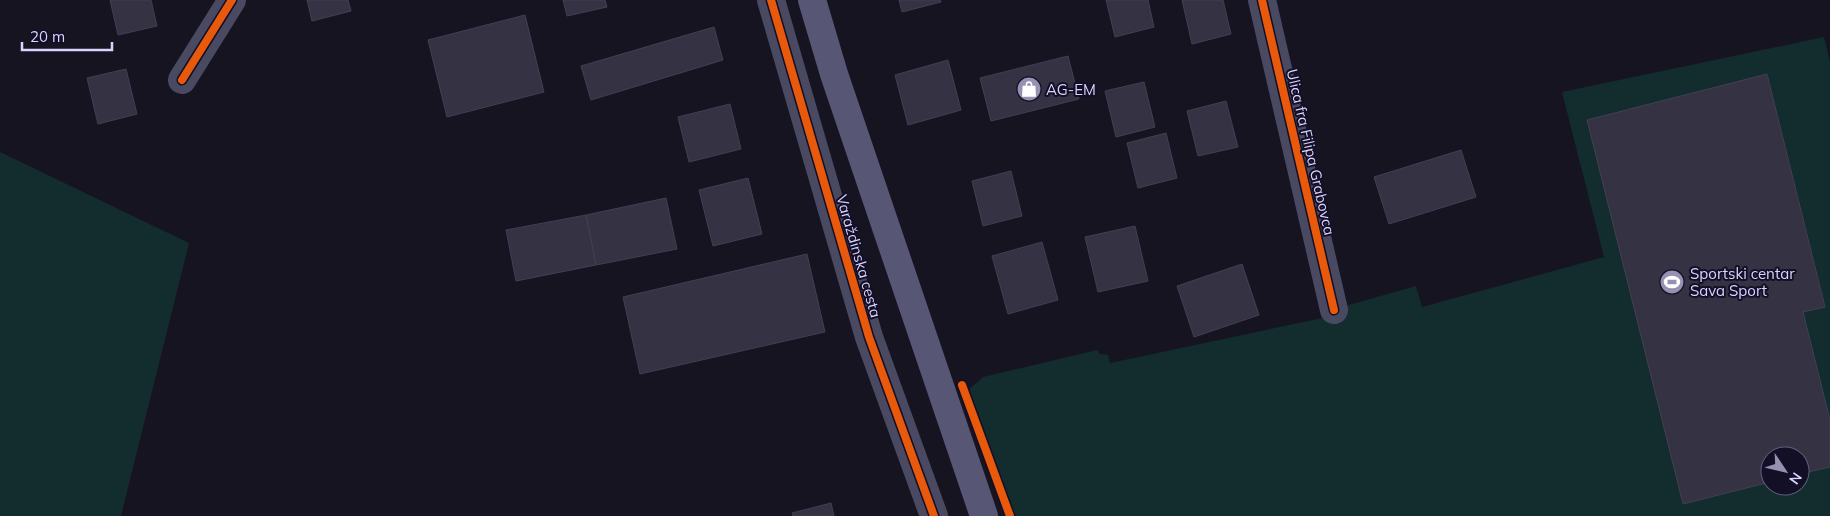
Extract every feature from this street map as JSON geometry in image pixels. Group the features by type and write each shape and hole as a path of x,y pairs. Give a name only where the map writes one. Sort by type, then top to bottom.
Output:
{"main road":[{"path":"812,0 837,83 984,516"}],"street":[{"path":"182,80 232,0"},
{"name":"Varaždinska cesta","path":"771,0 869,337 934,516"},
{"name":"Ulica fra Filipa Grabovca","path":"1262,0 1334,310"}],"green space":[{"name":"Sportski centar Sava Sport","path":"1824,37 1830,62 1830,516 1006,516 967,409 967,391 983,377 1097,350 1100,354 1108,355 1110,363 1346,313 1345,306 1416,286 1422,307 1604,257 1562,92"},
{"path":"0,152 189,243 121,516 0,516"}],"building":[{"path":"110,0 151,0 157,26 118,35"},
{"path":"307,0 348,0 351,11 312,21"},
{"path":"563,0 605,0 607,7 567,16"},
{"path":"899,0 940,0 941,2 902,12"},
{"path":"1106,0 1148,0 1154,27 1115,37"},
{"path":"1182,0 1223,0 1231,34 1192,44"},
{"path":"525,15 544,92 447,117 428,40"},
{"path":"714,27 723,60 591,100 581,66"},
{"name":"AG-EM","path":"1068,56 1079,99 991,121 980,78"},
{"path":"948,60 961,110 908,125 895,75"},
{"path":"126,69 137,114 98,124 87,78"},
{"path":"1767,74 1825,307 1803,312 1830,420 1830,467 1810,472 1810,446 1760,446 1760,485 1683,504 1587,120"},
{"path":"1144,82 1155,127 1116,137 1105,91"},
{"path":"1226,101 1238,147 1198,156 1187,111"},
{"path":"730,104 741,149 689,162 678,117"},
{"path":"1166,133 1177,178 1138,188 1127,143"},
{"path":"1461,150 1476,197 1389,224 1374,177"},
{"path":"1011,171 1022,216 983,226 972,181"},
{"path":"748,178 762,234 713,246 699,190"},
{"path":"666,198 677,249 596,265 586,215"},
{"path":"586,215 596,265 516,281 506,230"},
{"path":"1135,226 1148,281 1098,292 1085,237"},
{"path":"1042,242 1058,300 1008,314 992,256"},
{"path":"807,254 825,332 640,374 623,297"},
{"path":"1242,264 1259,315 1194,337 1177,286"},
{"path":"831,503 834,516 793,516 792,513"}],"cycle path":[{"path":"182,80 232,0"},
{"path":"771,0 869,337 934,516"},
{"path":"1262,0 1334,310"},
{"path":"962,385 1010,516"}],"place":[{"name":"AG-EM","path":"1029,89"},
{"name":"Sportski centar Sava Sport","path":"1672,282"}]}
